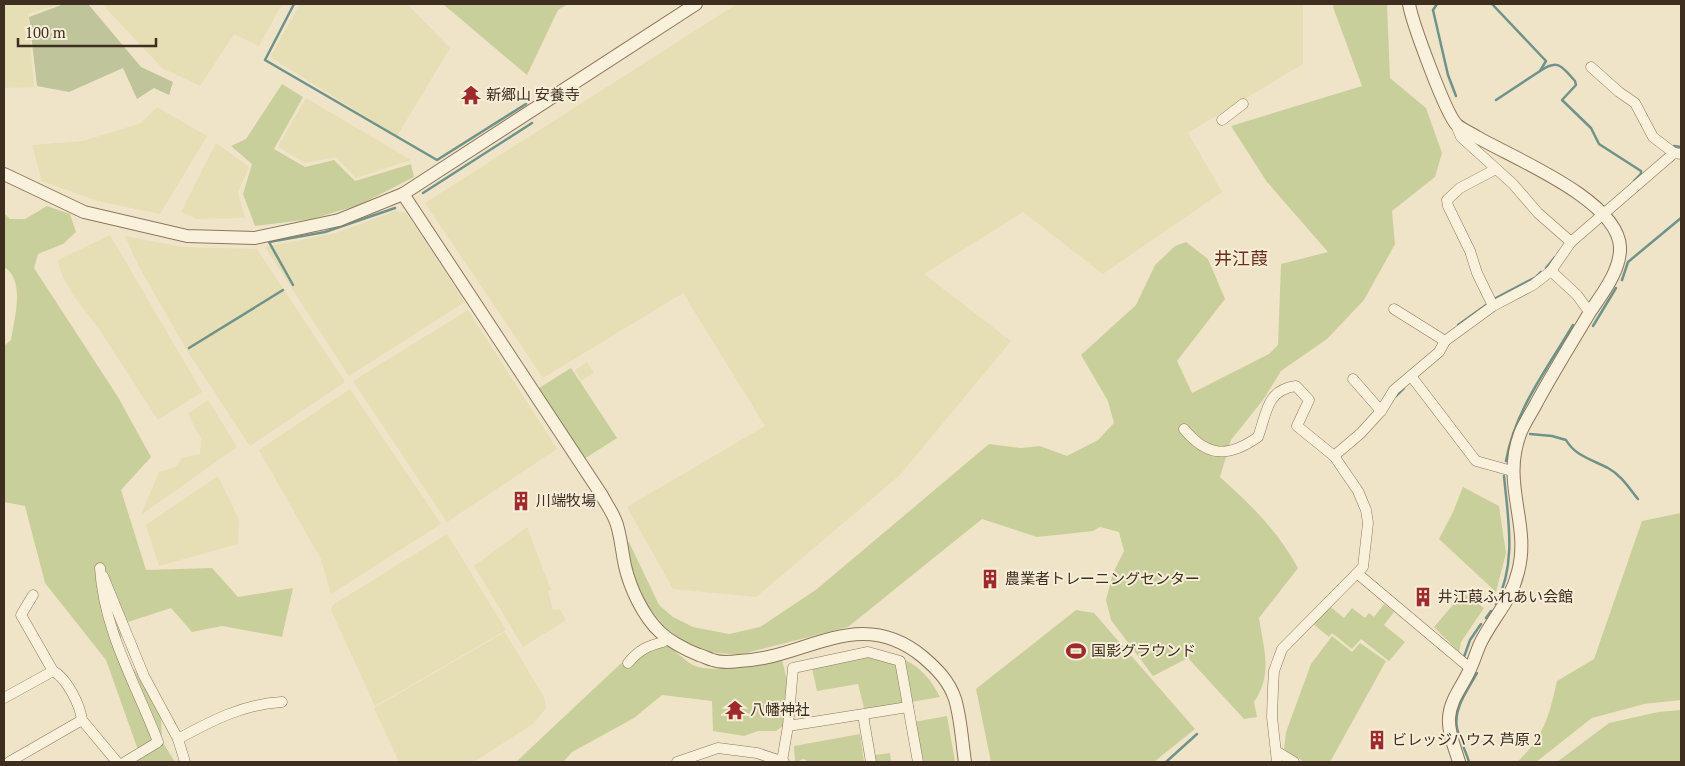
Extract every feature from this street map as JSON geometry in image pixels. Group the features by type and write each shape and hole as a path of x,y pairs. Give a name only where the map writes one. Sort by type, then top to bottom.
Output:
{"street":[{"path":"4,174 84,212 187,236 255,238 339,220 403,194 696,4"},
{"path":"1409,4 1427,59 1461,138 1513,184 1538,213 1572,242"},
{"path":"1334,456 1361,433 1381,411 1394,390 1439,352 1445,341 1493,306 1532,285 1551,271 1572,242 1678,153 1653,137 1635,103 1619,92 1591,67"},
{"path":"1222,120 1243,104"},
{"path":"1456,125 1572,188 1604,214 1616,232 1620,246 1619,254 1609,280 1555,370 1520,434 1512,471 1514,500 1521,527 1522,547 1519,571 1510,598 1483,637 1470,669 1454,698 1449,718 1450,730 1459,762"},
{"path":"1493,306 1477,273 1470,251 1448,206 1447,200 1460,188 1496,169"},
{"path":"403,194 602,494 617,524 626,568 647,617 660,632 685,650 714,661 755,660 831,637 865,633 897,640 916,652 940,672 949,686 955,698 965,762"},
{"path":"1551,271 1577,295 1590,313"},
{"path":"1394,309 1445,341"},
{"path":"1412,376 1476,461 1512,471"},
{"path":"1353,379 1381,411"},
{"path":"1184,429 1196,444 1212,451 1233,450 1258,437 1266,410 1275,395 1282,388 1296,386 1309,400 1297,426 1334,456 1358,491 1366,510 1366,548 1363,567 1358,574 1313,615 1282,650 1274,671 1272,717 1277,762"},
{"path":"125,762 158,742 111,629 102,595 100,568 144,676 178,739 185,762"},
{"path":"624,590 626,568"},
{"path":"1358,574 1470,669"},
{"path":"33,595 21,615 53,671 60,675 81,712 82,720 117,762"},
{"path":"628,663 637,652 647,646 663,642"},
{"path":"677,762 718,748 757,753 783,762 793,668 868,652 900,661 918,762"},
{"path":"4,699 53,671"},
{"path":"178,739 221,716 262,703 282,702"},
{"path":"788,726 908,707"},
{"path":"863,715 871,762"},
{"path":"9,762 82,720"},
{"path":"1276,751 1294,762"}],"shaded area":[{"path":"4,4 61,4 28,14 34,87 4,88"},
{"path":"102,4 282,4 259,46 234,34 200,86 162,68"},
{"path":"300,4 407,4 450,48 397,136 270,57"},
{"path":"737,4 1303,4 1303,64 1188,133 1222,192 1103,274 1023,212 924,274 1011,341 900,475 756,597 673,589 627,507 765,426 683,293 543,378 425,203"},
{"path":"306,98 411,160 356,178 336,157 305,163 278,147"},
{"path":"157,107 207,136 160,214 98,201 42,181 32,145 83,141 141,123"},
{"path":"216,143 249,167 238,192 245,218 197,219 181,212"},
{"path":"395,211 406,213 465,302 349,376 265,247 336,233"},
{"path":"110,235 202,392 158,420 99,329 73,295 61,273 58,260"},
{"path":"125,236 182,247 257,249 345,382 250,446 186,349 138,265"},
{"path":"468,310 557,449 447,522 353,381"},
{"path":"587,362 594,373 581,381 575,370"},
{"path":"350,389 441,524 331,594 321,559 259,450"},
{"path":"208,400 237,447 141,515 159,472 176,467 182,458 200,454 201,439 188,414"},
{"path":"218,476 239,520 238,544 159,566 146,525"},
{"path":"527,527 551,590 548,591 553,610 560,609 566,620 523,647 474,566"},
{"path":"447,534 506,630 375,706 331,610 333,605"},
{"path":"505,632 544,697 546,708 533,724 474,762 399,762 374,708"}],"green space":[{"path":"64,4 88,4 141,67 173,82 169,95 154,88 137,99 123,68 69,92 37,86 29,17"},
{"path":"443,4 568,4 558,10 527,75"},
{"path":"1334,4 1387,4 1390,78 1426,108 1442,153 1435,177 1392,211 1395,244 1364,300 1327,339 1281,371 1263,400 1231,440 1220,477 1273,530 1298,568 1259,618 1266,662 1264,682 1254,702 1257,717 1244,719 1188,658 1153,676 1111,620 1106,600 1113,573 1124,551 1119,532 1100,527 1093,531 1037,537 982,519 848,627 739,655 708,652 690,646 664,626 647,605 637,585 628,562 626,544 629,542 659,605 673,617 693,627 729,634 760,627 817,589 989,444 1021,448 1040,446 1067,456 1098,440 1114,423 1108,401 1081,355 1136,305 1155,265 1175,246 1186,242 1208,259 1225,299 1177,361 1192,393 1269,354 1278,345 1281,264 1328,252 1267,182 1231,126 1362,86 1333,7"},
{"path":"282,84 303,97 274,149 305,167 334,160 355,181 411,164 414,177 359,205 312,219 255,226 243,194 252,164 231,146 246,139"},
{"path":"47,206 70,214 76,232 63,244 38,254 34,268 118,397 151,457 121,490 146,570 212,568 238,597 293,588 282,637 222,626 192,632 171,608 128,622 120,640 130,665 152,691 161,714 162,741 175,762 126,762 138,750 106,660 45,583 25,506 4,502 4,346 11,340 16,311 17,290 11,273 4,267 4,213 10,219 25,219"},
{"path":"571,368 617,438 584,459 539,388"},
{"path":"1463,487 1499,506 1506,553 1496,592 1439,539"},
{"path":"1681,513 1681,700 1644,704 1592,718 1536,762 1517,762 1534,744 1544,725 1557,681 1594,659 1642,521"},
{"path":"1463,593 1484,608 1461,642 1459,652 1434,627"},
{"path":"1327,604 1344,618 1352,608 1365,618 1369,613 1374,617 1384,604 1394,612 1384,625 1405,642 1389,661 1361,639 1352,649 1332,633 1329,637 1312,623"},
{"name":"国影グラウンド","path":"1076,610 1094,613 1195,729 1154,762 991,762 976,689"},
{"path":"1332,636 1352,652 1360,643 1386,661 1330,762 1304,762 1284,749 1286,732 1311,664"},
{"path":"666,645 691,664 710,669 735,668 782,660 787,680 783,726 776,731 758,731 744,736 713,731 712,701 662,695 634,718 572,752 563,762 516,762 633,652"},
{"path":"867,656 895,663 904,705 865,712 858,684 817,691 812,668"},
{"path":"903,659 925,675 940,697 911,702"},
{"path":"1681,710 1681,762 1557,762 1609,723 1658,712"},
{"path":"947,716 955,762 921,762 914,722"},
{"path":"860,734 864,762 809,762 804,759 795,762 794,746"},
{"path":"890,753 891,762 875,762 874,755"}],"waterway":[{"path":"294,4 265,60 437,160 526,104"},
{"path":"1437,4 1433,10 1448,75 1456,96"},
{"path":"1492,4 1546,61 1540,71 1496,100"},
{"path":"1540,71 1552,65 1560,66 1575,81 1576,85 1562,100 1591,128 1599,144 1641,171 1641,174 1634,181"},
{"path":"423,193 532,123"},
{"path":"1674,146 1681,147"},
{"path":"293,285 269,242 325,232 395,208"},
{"path":"1622,280 1628,262 1681,218"},
{"path":"1546,268 1555,257"},
{"path":"1494,299 1536,277 1541,272"},
{"path":"1593,326 1616,288"},
{"path":"189,348 283,290"},
{"path":"1458,325 1486,305"},
{"path":"1506,461 1510,442 1524,407 1573,325"},
{"path":"1396,396 1404,388"},
{"path":"1530,434 1552,436 1566,440 1579,454 1617,474 1638,499"},
{"path":"1496,604 1503,588 1509,557 1509,525 1504,476"},
{"path":"1486,618 1491,611"},
{"path":"1464,657 1470,640 1481,624"},
{"path":"1469,762 1456,721 1462,699 1477,673"},
{"path":"1166,762 1197,734"}],"place":[{"name":"新郷山 安養寺","path":"471,95"},
{"name":"川端牧場","path":"521,501"},
{"name":"農業者トレーニングセンター","path":"990,579"},
{"name":"井江葭ふれあい会館","path":"1423,597"},
{"name":"国影グラウンド","path":"1076,651"},
{"name":"八幡神社","path":"735,710"},
{"name":"ビレッジハウス 芦原 2","path":"1377,740"}],"district":[{"name":"井江葭","path":"1241,259"}]}
